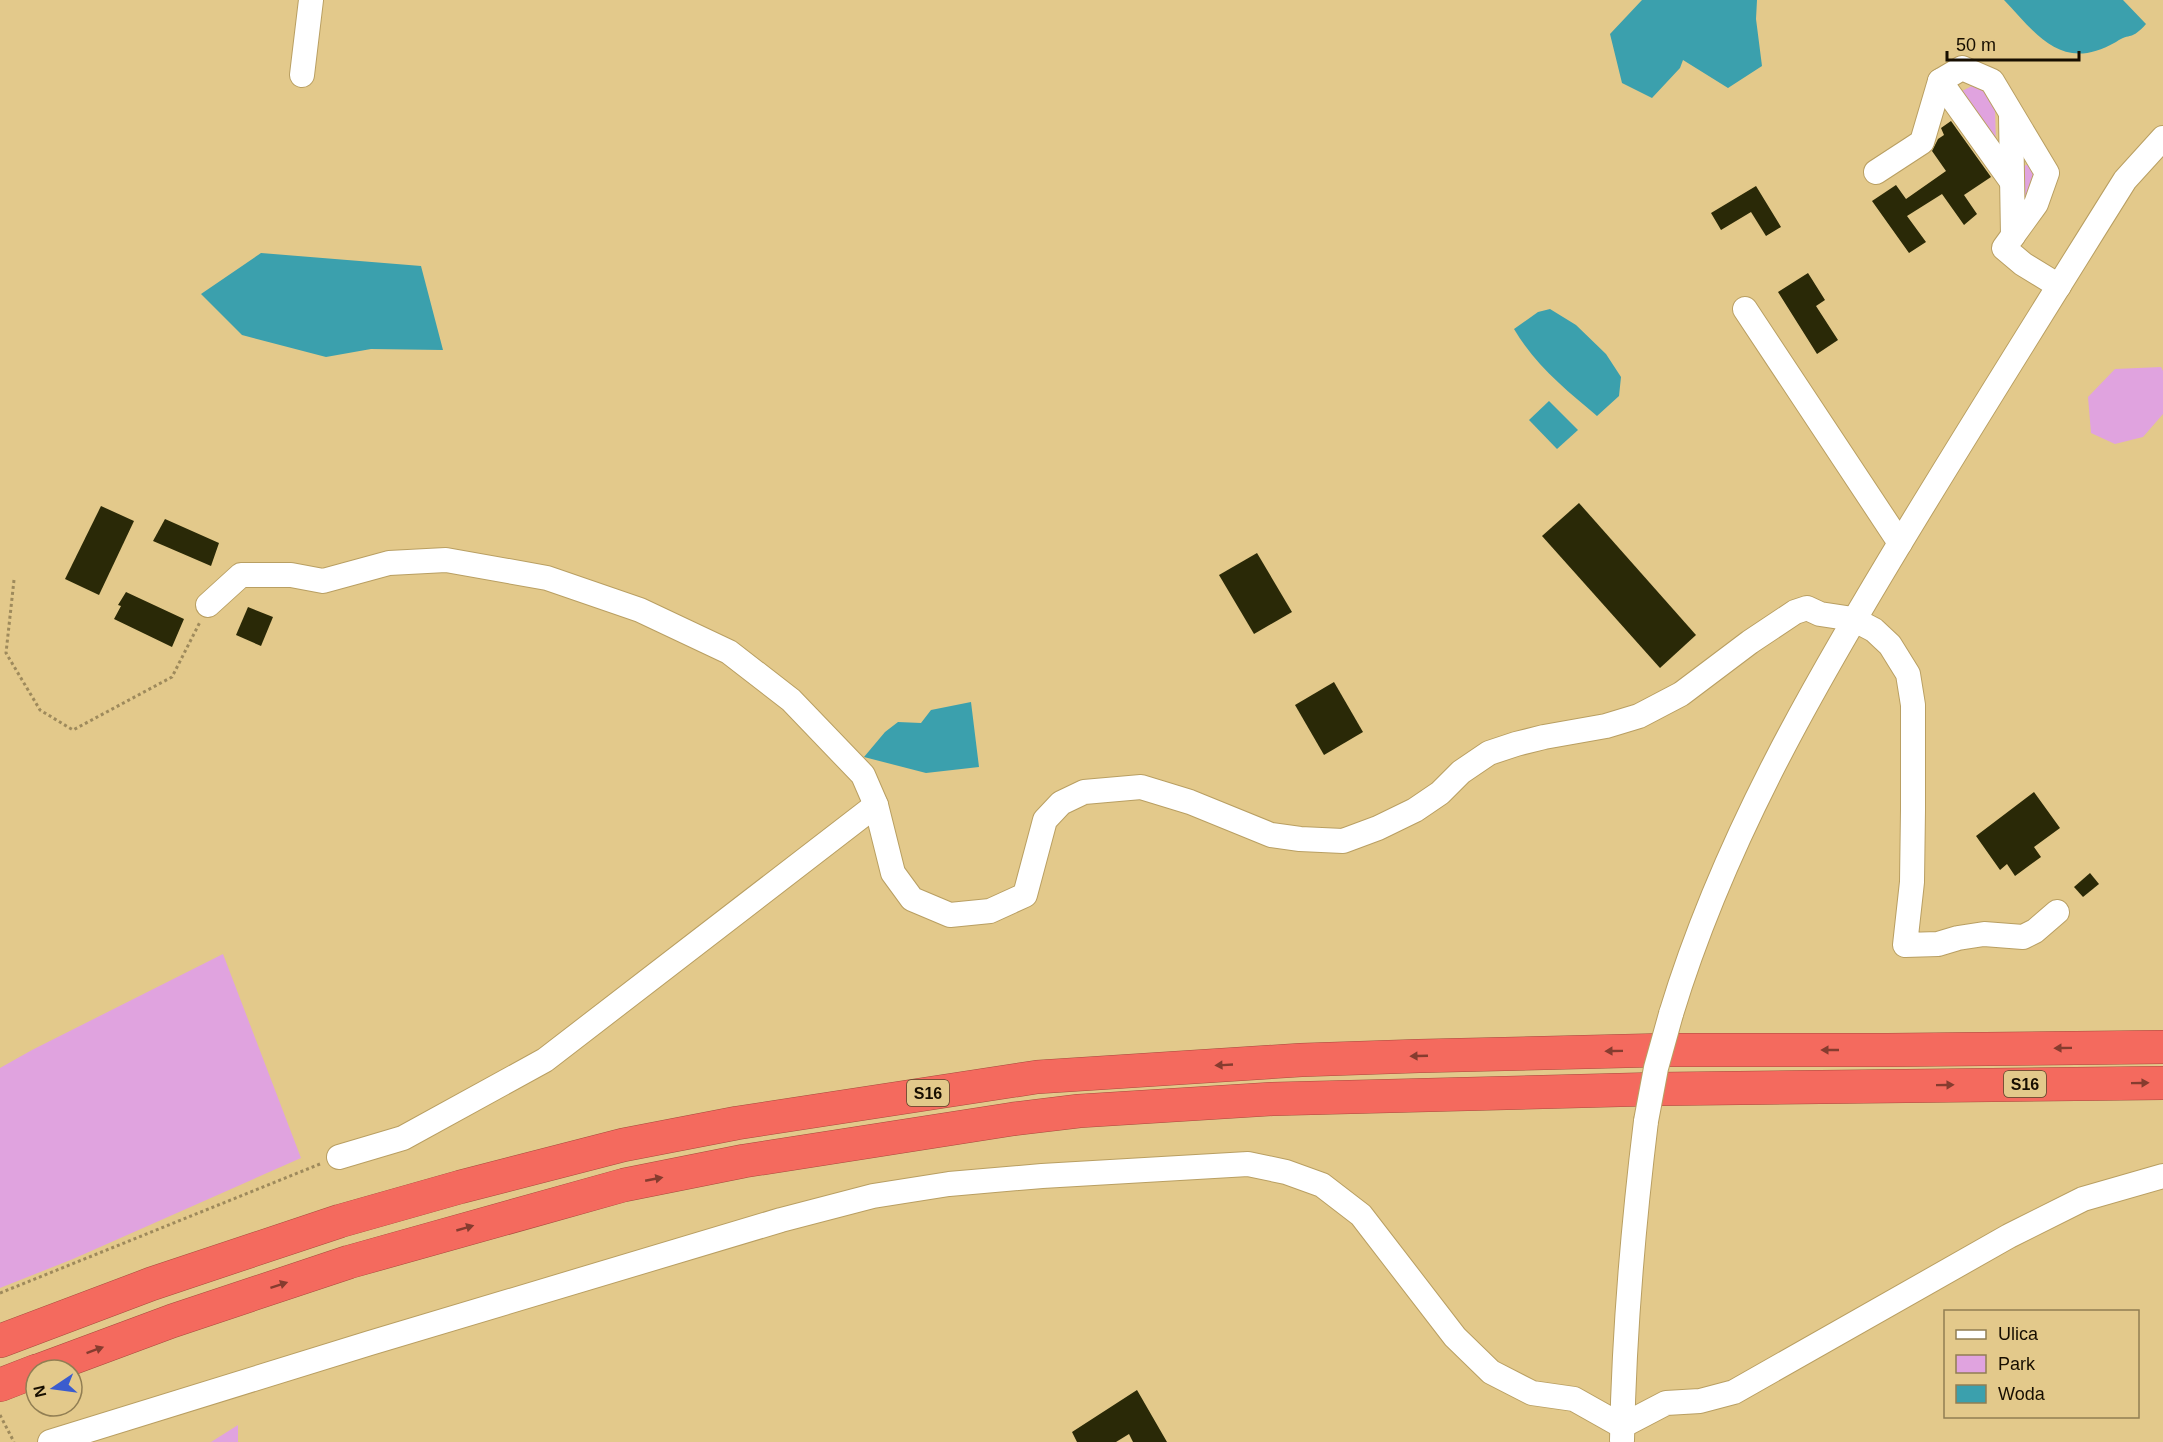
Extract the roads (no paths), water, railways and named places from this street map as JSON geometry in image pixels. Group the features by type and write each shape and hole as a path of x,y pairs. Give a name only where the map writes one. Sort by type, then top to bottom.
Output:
{"highway":[{"name":"S16","path":"0,1341 151,1284 340,1221 623,1145 736,1123 1037,1077 1301,1060 1419,1056 1666,1050 2163,1047"},
{"name":"S16","path":"22,1377 172,1321 349,1262 624,1185 744,1161 1024,1118 1090,1110 1272,1099 1658,1089 2163,1083"}],"street":[{"path":"302,75 311,0"},
{"path":"1876,172 1922,142 1940,81 1962,68 1992,81 2047,173 2036,204 2004,248 2023,264 2059,286"},
{"path":"1940,81 2012,182"},
{"path":"2011,113 2013,236"},
{"path":"1622,1434 1636,1201 1646,1121 1656,1068 1671,1014 1706,910 1754,802 1854,620 2125,180 2163,138"},
{"path":"1745,309 1900,543"},
{"path":"208,605 241,575 291,575 323,581 389,563 446,560 547,578 640,610 729,652 799,708 863,776 876,805 892,873 912,899 950,915 990,911 1025,894 1045,820 1061,803 1084,792 1141,787 1190,802 1271,835 1343,841 1378,828 1414,810 1440,793 1461,772 1489,753 1515,744 1606,726 1639,716 1681,694 1750,642 1795,612 1807,608 1820,614 1854,620 1874,630 1890,645 1908,674 1913,705 1912,882 1905,945 1938,944 1984,934 2023,937 2035,931 2056,912"},
{"path":"339,1157 403,1138 545,1060 876,805"},
{"path":"50,1442 780,1220 873,1196 949,1184 1019,1178 1248,1164 1286,1172 1322,1185 1361,1215 1455,1336 1491,1372 1532,1393 1574,1399 1622,1434"},
{"path":"1622,1434 1666,1403 1700,1401 1734,1392 2009,1236 2083,1199 2163,1176"}],"water":[{"path":"1642,0 1757,0 1756,19 1762,66 1728,88 1683,60 1680,68 1652,98 1622,83 1610,34"},
{"path":"2004,0 2123,0 2146,24 2134,35 2097,51 2080,54 2066,52 2040,37"},
{"path":"261,253 421,266 443,350 371,349 326,357 242,335 201,294"},
{"path":"1550,309 1576,325 1606,354 1621,377 1619,396 1597,416 1541,365 1514,329 1538,312"},
{"path":"1549,401 1578,430 1557,449 1529,420"},
{"path":"971,702 979,767 926,773 864,757 885,732 898,722 921,723 931,710"}]}
